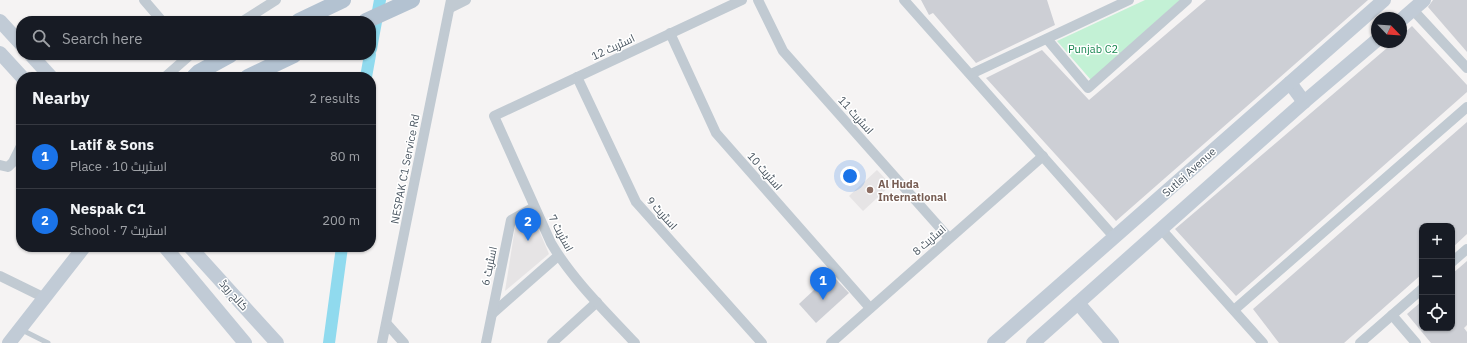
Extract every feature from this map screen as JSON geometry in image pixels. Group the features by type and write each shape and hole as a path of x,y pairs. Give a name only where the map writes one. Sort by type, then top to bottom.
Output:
{"main road":[{"path":"309,16 343,0"},
{"path":"376,16 412,0"},
{"path":"199,72 221,60"},
{"path":"258,72 284,60"}],"street":[{"path":"144,0 158,16"},
{"path":"251,16 276,0"},
{"path":"451,4 466,0"},
{"name":"اسٹریٹ 12","path":"494,116 742,0"},
{"name":"اسٹریٹ 11","path":"758,0 783,51 949,238"},
{"path":"904,0 1115,238"},
{"path":"971,74 1129,0"},
{"path":"1047,39 1088,88 1187,0"},
{"name":"Sutlej Avenue","path":"994,343 1384,0"},
{"path":"1407,15 1424,0"},
{"name":"NESPAK C1 Service Rd","path":"382,343 451,4"},
{"path":"1413,10 1467,68"},
{"path":"0,21 16,39"},
{"name":"اسٹریٹ 10","path":"670,33 716,133 870,308"},
{"path":"1033,343 1304,102 1371,45"},
{"path":"0,53 17,72"},
{"path":"36,60 46,72"},
{"path":"171,72 185,60"},
{"name":"اسٹریٹ 9","path":"576,77 636,202 762,343"},
{"path":"1290,83 1304,102"},
{"path":"1234,310 1467,106"},
{"name":"اسٹریٹ 7","path":"494,116 534,207 558,256 634,343"},
{"name":"اسٹریٹ 8","path":"831,343 1043,156"},
{"path":"4,166 14,162 16,157"},
{"name":"اسٹریٹ 6","path":"486,343 511,220 534,207"},
{"path":"1161,229 1263,343"},
{"path":"1455,259 1467,249"},
{"path":"9,343 80,252"},
{"name":"کالج روڈ","path":"168,252 245,343"},
{"name":"کالج روڈ","path":"195,252 277,343"},
{"path":"492,314 558,256"},
{"path":"0,276 45,298"},
{"path":"1360,343 1419,292"},
{"path":"552,343 597,302"},
{"path":"1078,303 1112,343"},
{"path":"1392,315 1416,343"},
{"path":"387,324 404,343"}],"lane":[{"path":"20,329 48,343"}],"shaded area":[{"name":"Al Huda International","path":"877,170 891,185 863,211 849,196"},
{"path":"533,216 549,254 505,291 515,228"}],"green space":[{"name":"Punjab C2","path":"1145,0 1180,0 1091,80 1057,41"}],"building":[{"path":"921,0 1047,0 1055,25 976,63 933,13 929,15"},
{"path":"1206,0 1368,0 1116,221 986,78 1042,50 1089,100"},
{"path":"1433,0 1467,0 1467,52 1428,7"},
{"path":"1412,26 1467,85 1467,92 1236,296 1175,229 1387,48 1407,48 1407,31"},
{"path":"1467,122 1467,234 1455,245 1455,223 1419,223 1419,277 1344,343 1279,343 1253,309"},
{"path":"1467,261 1467,325 1464,328 1467,332 1467,343 1431,343 1421,331 1455,331 1455,271"},
{"path":"831,274 849,293 816,323 799,304"},
{"path":"1419,304 1419,328 1407,314"}],"waterway":[{"path":"376,22 380,0"},
{"path":"367,72 369,60"},
{"path":"329,343 341,252"}],"place":[{"name":"Al Huda International","path":"870,190"},
{"name":"Nespak C1","path":"528,241"},
{"name":"Latif & Sons","path":"823,300"}]}
